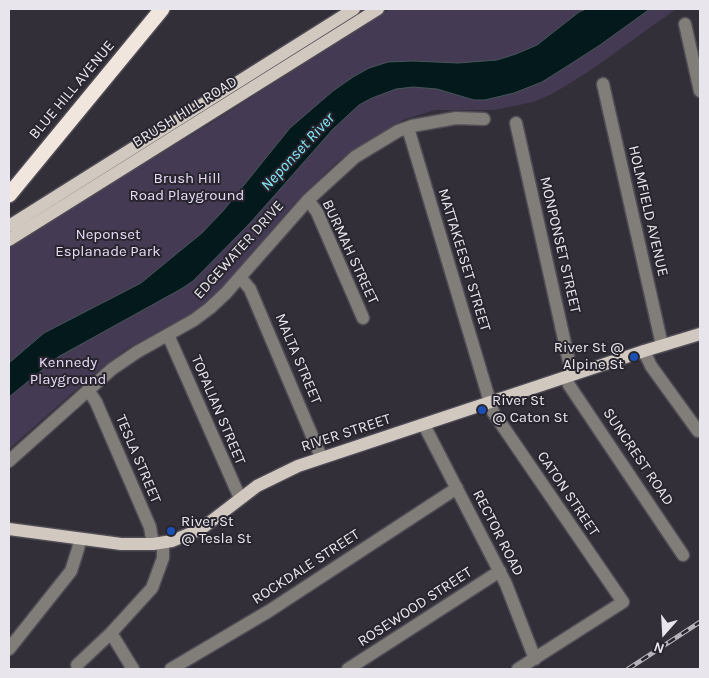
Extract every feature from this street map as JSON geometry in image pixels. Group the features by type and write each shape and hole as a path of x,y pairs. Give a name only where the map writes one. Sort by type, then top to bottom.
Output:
{"highway":[{"name":"BLUE HILL AVENUE","path":"9,195 162,9"}],"main road":[{"name":"BRUSH HILL ROAD","path":"9,240 313,42 354,9"},
{"name":"BRUSH HILL ROAD","path":"9,226 313,42 378,9"},
{"name":"RIVER STREET","path":"9,529 121,544 158,544 200,529 240,498 276,475 321,457 700,334"}],"street":[{"path":"686,24 700,92"},
{"name":"HOLMFIELD AVENUE","path":"603,84 662,345"},
{"name":"EDGEWATER DRIVE","path":"9,461 120,363 202,315 226,293 308,200 356,157 398,131 431,121 456,118 484,119"},
{"name":"MONPONSET STREET","path":"516,123 569,376"},
{"name":"MATTAKEESET STREET","path":"408,128 490,402"},
{"name":"BURMAH STREET","path":"308,200 317,212 363,318"},
{"name":"MALTA STREET","path":"240,277 250,288 321,457"},
{"name":"TOPALIAN STREET","path":"168,335 240,498"},
{"path":"644,351 651,366 698,431"},
{"name":"SUNCREST ROAD","path":"569,376 569,385 683,555"},
{"name":"TESLA STREET","path":"88,390 96,402 158,544"},
{"name":"CATON STREET","path":"490,402 496,416 622,602 535,659"},
{"name":"RECTOR ROAD","path":"424,425 500,571 535,659"},
{"name":"ROCKDALE STREET","path":"170,669 268,611 457,488"},
{"path":"9,649 71,571 80,539"},
{"path":"77,665 111,633 152,588 163,558 158,544"},
{"name":"ROSEWOOD STREET","path":"348,669 500,571"},
{"path":"111,633 133,669"},
{"path":"518,669 535,659"}],"green space":[{"name":"Brush Hill Road Playground","path":"390,9 586,9 579,12 537,45 497,60 458,63 413,61 369,68 353,77 333,91 290,128 223,211 202,233 141,283 44,333 9,363 9,245 208,125"},
{"name":"Kennedy Playground","path":"650,9 676,9 588,72 552,94 533,102 494,110 435,110 405,119 350,153 336,163 293,205 233,276 210,299 190,314 125,350 94,374 9,449 9,397 58,357 193,281 251,222 333,129 359,105 396,89 413,87 437,89 474,100 485,100 514,93 542,82 600,45"}],"water":[{"name":"Neponset River","path":"586,9 650,9 600,45 542,82 514,93 485,100 474,100 437,89 413,87 396,89 359,105 333,129 251,222 193,281 58,357 9,397 9,363 44,333 141,283 202,233 223,211 290,128 333,91 353,77 369,68 388,62 458,63 497,60 537,45 579,12"}],"railway":[{"path":"628,669 700,622"}],"place":[{"name":"River St @ Alpine St","path":"634,357"},
{"name":"River St @ Caton St","path":"482,410"},
{"name":"River St @ Tesla St","path":"171,531"}],"park label":[{"name":"Neponset Esplanade Park","path":"108,244"}]}
